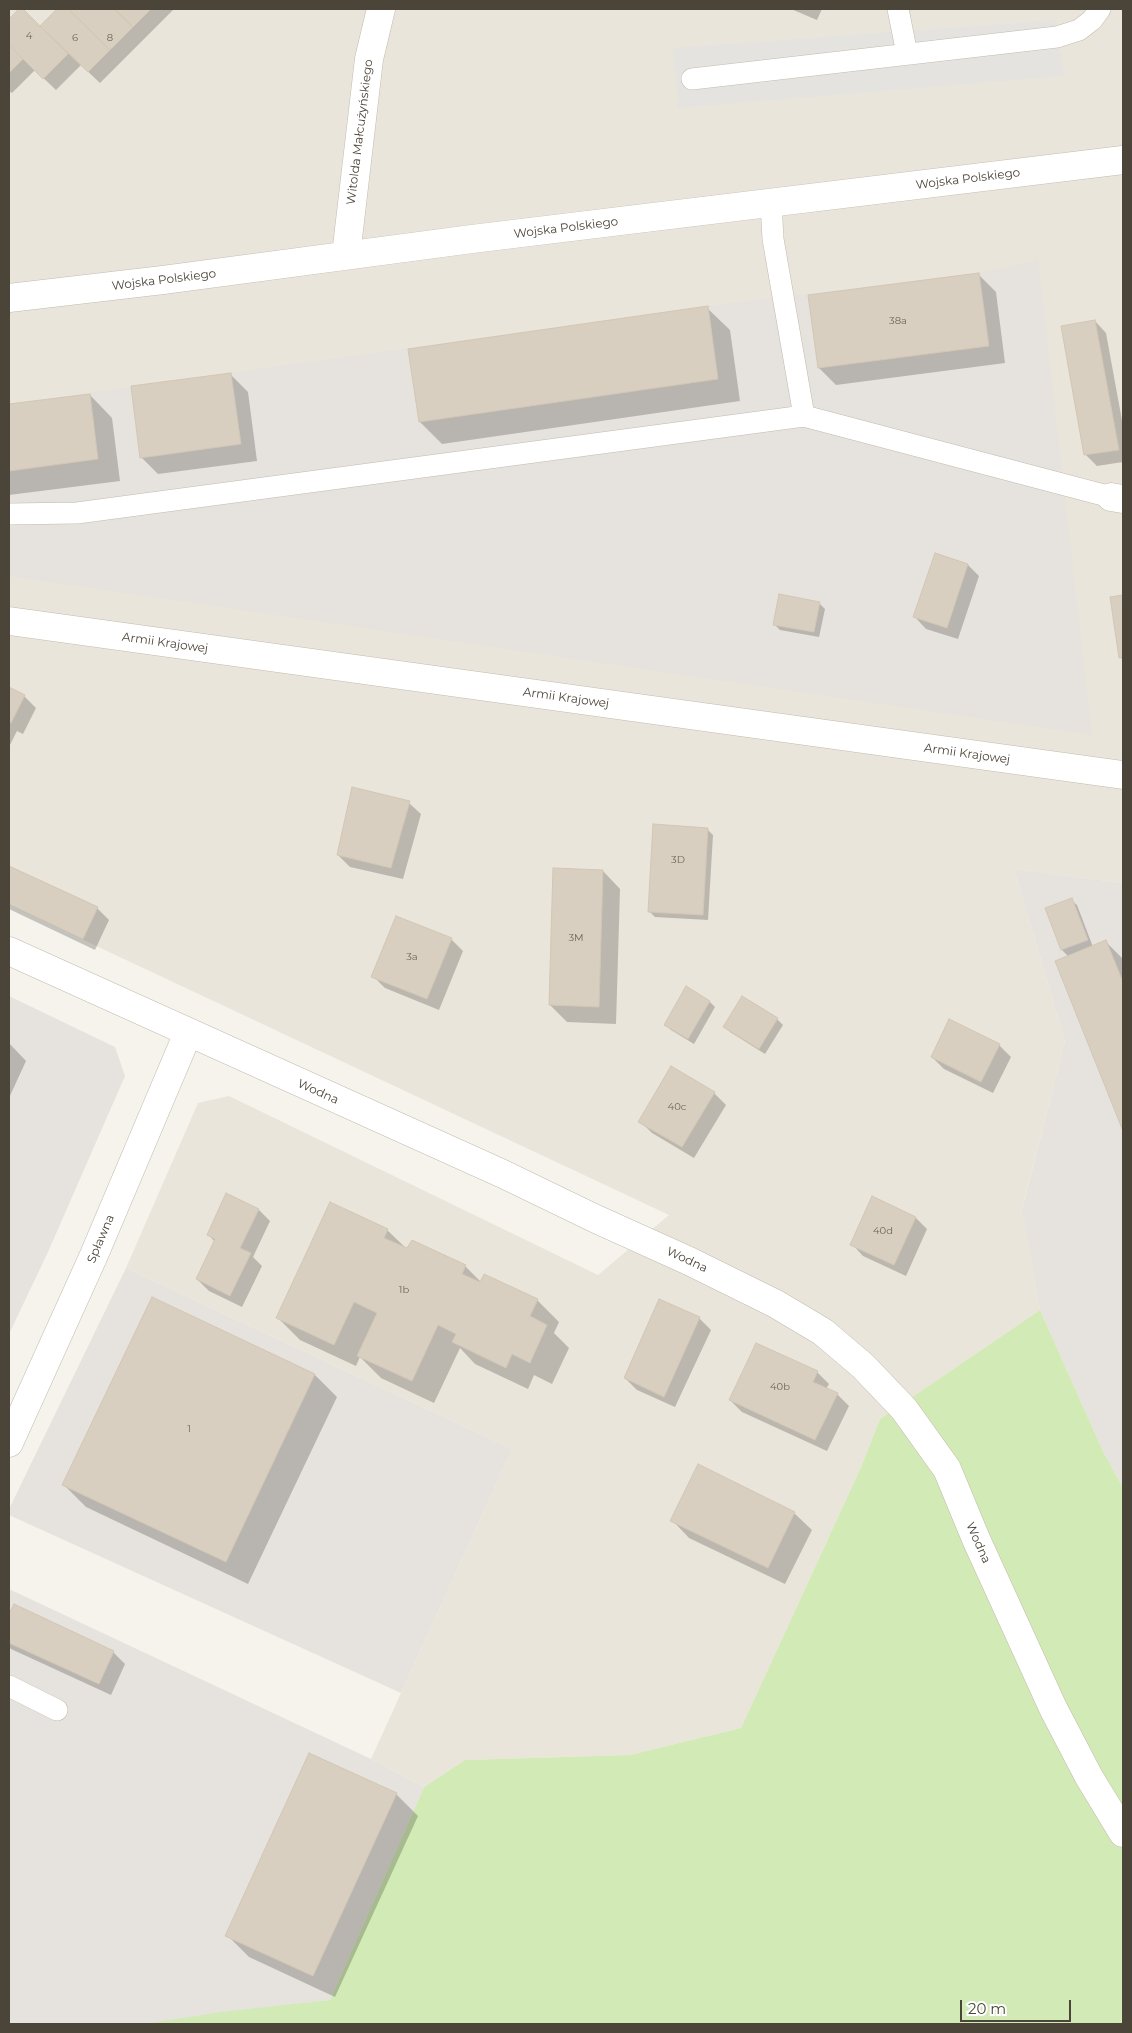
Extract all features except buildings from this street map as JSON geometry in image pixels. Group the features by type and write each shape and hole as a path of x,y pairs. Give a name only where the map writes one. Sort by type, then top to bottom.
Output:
{"street":[{"name":"Witolda Małcużyńskiego","path":"346,255 368,59 381,9"},
{"name":"Wojska Polskiego","path":"9,298 771,202 1123,160"},
{"name":"Armii Krajowej","path":"9,621 1123,775"},
{"name":"Wodna","path":"9,951 503,1174 689,1261 776,1304 823,1332 863,1366 904,1409 947,1469 976,1539 1053,1708 1089,1777 1123,1833"},
{"name":"Spławna","path":"9,1443 94,1255 188,1033"}],"lane":[{"path":"898,9 907,54"},
{"path":"692,80 1057,37 1079,30 1092,20 1100,9"},
{"path":"771,202 773,239 804,416"},
{"path":"9,514 77,513 804,416 1117,498"},
{"path":"9,1686 57,1710"}],"shaded area":[{"path":"9,9 1123,9 1123,883 1014,869 1065,1041 1022,1209 1040,1310 880,1419 862,1465 741,1728 630,1755 465,1760 424,1787 371,1759 512,1449 126,1268 198,1103 229,1096 598,1275 669,1215 9,905"},
{"path":"1056,20 1064,76 678,108 673,48"},
{"path":"1038,260 1092,735 9,576 9,404 708,306 979,273"},
{"path":"1014,869 1123,883 1123,1488 1102,1449 1040,1310 1022,1210 1065,1041"},
{"path":"9,996 115,1047 125,1076 48,1252 9,1334"},
{"path":"126,1268 512,1449 401,1693 9,1515 9,1509"},
{"path":"9,1589 371,1759 424,1787 330,2000 153,2024 9,2024"}],"green space":[{"path":"1040,1310 1102,1449 1123,1488 1123,2024 144,2024 222,2012 330,2000 424,1787 465,1760 630,1755 741,1728 862,1465 880,1419"}]}
